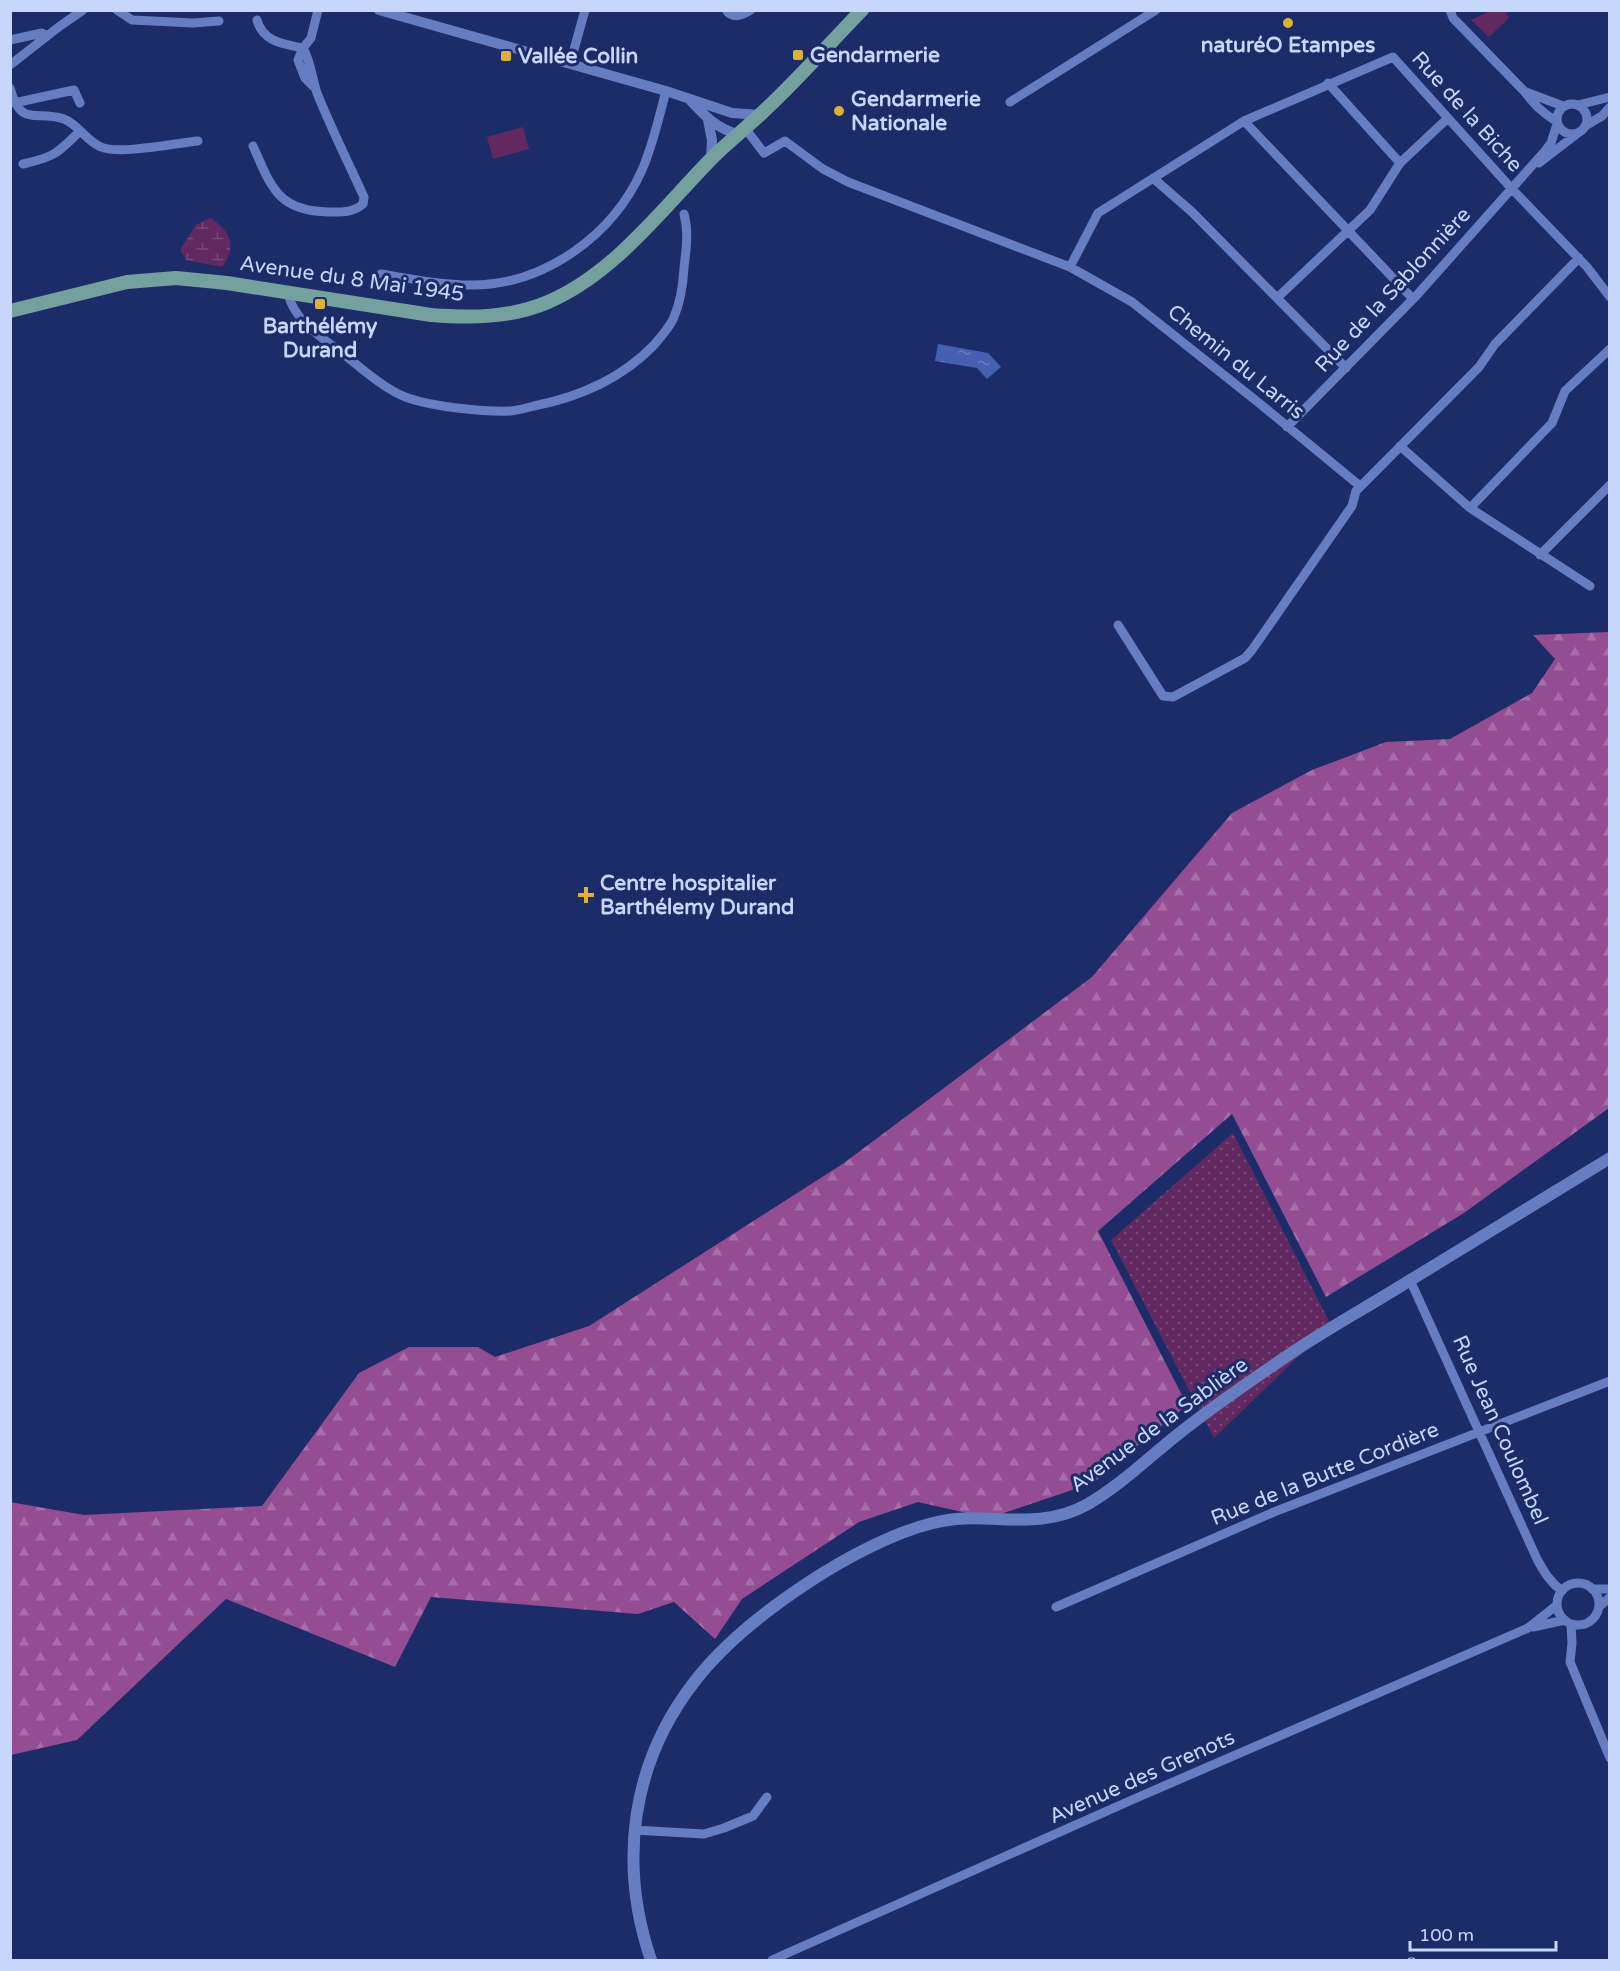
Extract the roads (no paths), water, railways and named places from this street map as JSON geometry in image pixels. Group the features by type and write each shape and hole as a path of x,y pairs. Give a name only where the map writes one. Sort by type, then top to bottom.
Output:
{"main road":[{"name":"Avenue du 8 Mai 1945","path":"10,311 127,282 152,279 206,279 431,315 491,316 522,311 548,303 569,292 598,271 642,231 711,159 760,115 862,10"},
{"name":"Avenue de la Sablière","path":"651,1960 642,1935 635,1899 634,1830 638,1802 659,1740 680,1701 697,1678 725,1648 793,1592 828,1569 896,1536 935,1522 968,1519 1028,1521 1046,1519 1082,1507 1102,1495 1186,1428 1290,1353 1610,1158"}],"street":[{"path":"10,65 83,10"},
{"path":"117,10 132,21 193,23 219,21"},
{"path":"253,146 274,190 284,202 318,212 350,211 363,204 364,197 331,129 315,88 305,78 298,60 303,48 311,38 318,10"},
{"path":"379,10 666,91 732,112 760,115"},
{"path":"570,64 585,10"},
{"path":"726,10 733,16 741,16 751,10"},
{"path":"1011,102 1156,10"},
{"path":"1450,10 1453,18 1543,113 1557,123 1560,128 1568,134 1581,129 1587,116 1578,105 1573,103 1563,106 1557,112 1557,123 1551,143 1523,175"},
{"path":"257,20 266,36 276,42 303,48"},
{"path":"10,40 42,33 47,36"},
{"name":"Rue de la Biche","path":"1070,267 1098,213 1244,121 1393,57 1511,188 1579,258 1610,297"},
{"path":"1328,83 1400,163"},
{"path":"10,88 14,103 31,117 62,119 74,125 102,148 118,150 198,141"},
{"path":"14,103 74,90 80,103"},
{"path":"381,274 447,284 475,285 502,282 534,273 579,248 601,230 629,195 651,147 666,91"},
{"path":"1524,91 1563,106"},
{"path":"1578,105 1610,97"},
{"path":"690,99 708,120 720,129 741,131"},
{"path":"1523,175 1581,129 1602,116 1610,107"},
{"path":"732,112 741,131"},
{"path":"1277,298 1370,210 1400,163 1448,118"},
{"path":"708,120 712,140 711,159"},
{"path":"1244,121 1413,299"},
{"path":"23,164 49,158 80,131"},
{"name":"Chemin du Larris","path":"741,131 764,153 785,141 823,169 848,182 1070,267 1138,307 1360,486"},
{"name":"Rue de la Sablonnière","path":"1287,427 1413,299 1523,175"},
{"path":"1153,178 1192,212 1346,368"},
{"path":"288,293 290,304 305,323 379,381 406,397 445,406 512,411 554,402 594,389 619,375 642,357 661,337 674,318 682,292 687,248 687,225 684,214"},
{"path":"1118,625 1163,696 1173,697 1245,658 1352,506 1356,491 1360,486 1479,367 1495,344 1579,258"},
{"path":"1470,508 1552,423 1565,391 1610,349"},
{"path":"1401,446 1470,508 1590,586"},
{"path":"1540,555 1610,485"},
{"name":"Rue Jean Coulombel","path":"1410,1280 1546,1575 1562,1591"},
{"name":"Rue de la Butte Cordière","path":"1056,1607 1274,1512 1610,1380"},
{"path":"1587,1623 1578,1625 1568,1622 1558,1612 1558,1597 1562,1591 1572,1584 1579,1583 1592,1589 1610,1589"},
{"path":"1592,1589 1598,1599 1599,1607"},
{"path":"1572,1642 1593,1619 1599,1607 1610,1597"},
{"name":"Avenue des Grenots","path":"1528,1628 1557,1605"},
{"path":"1568,1622 1572,1642 1570,1662 1610,1758"},
{"name":"Avenue des Grenots","path":"772,1960 1134,1799 1528,1628 1568,1622"},
{"path":"634,1830 704,1834 753,1816 767,1797"}],"water":[{"path":"938,344 988,353 1001,367 987,379 977,368 935,361"}],"place":[{"name":"naturéO Etampes","path":"1288,23"},
{"name":"Gendarmerie","path":"798,55"},
{"name":"Vallée Collin","path":"506,56"},
{"name":"Gendarmerie Nationale","path":"839,111"},
{"name":"Barthélémy Durand","path":"320,304"},
{"name":"Centre hospitalier Barthélemy Durand","path":"586,895"}]}
